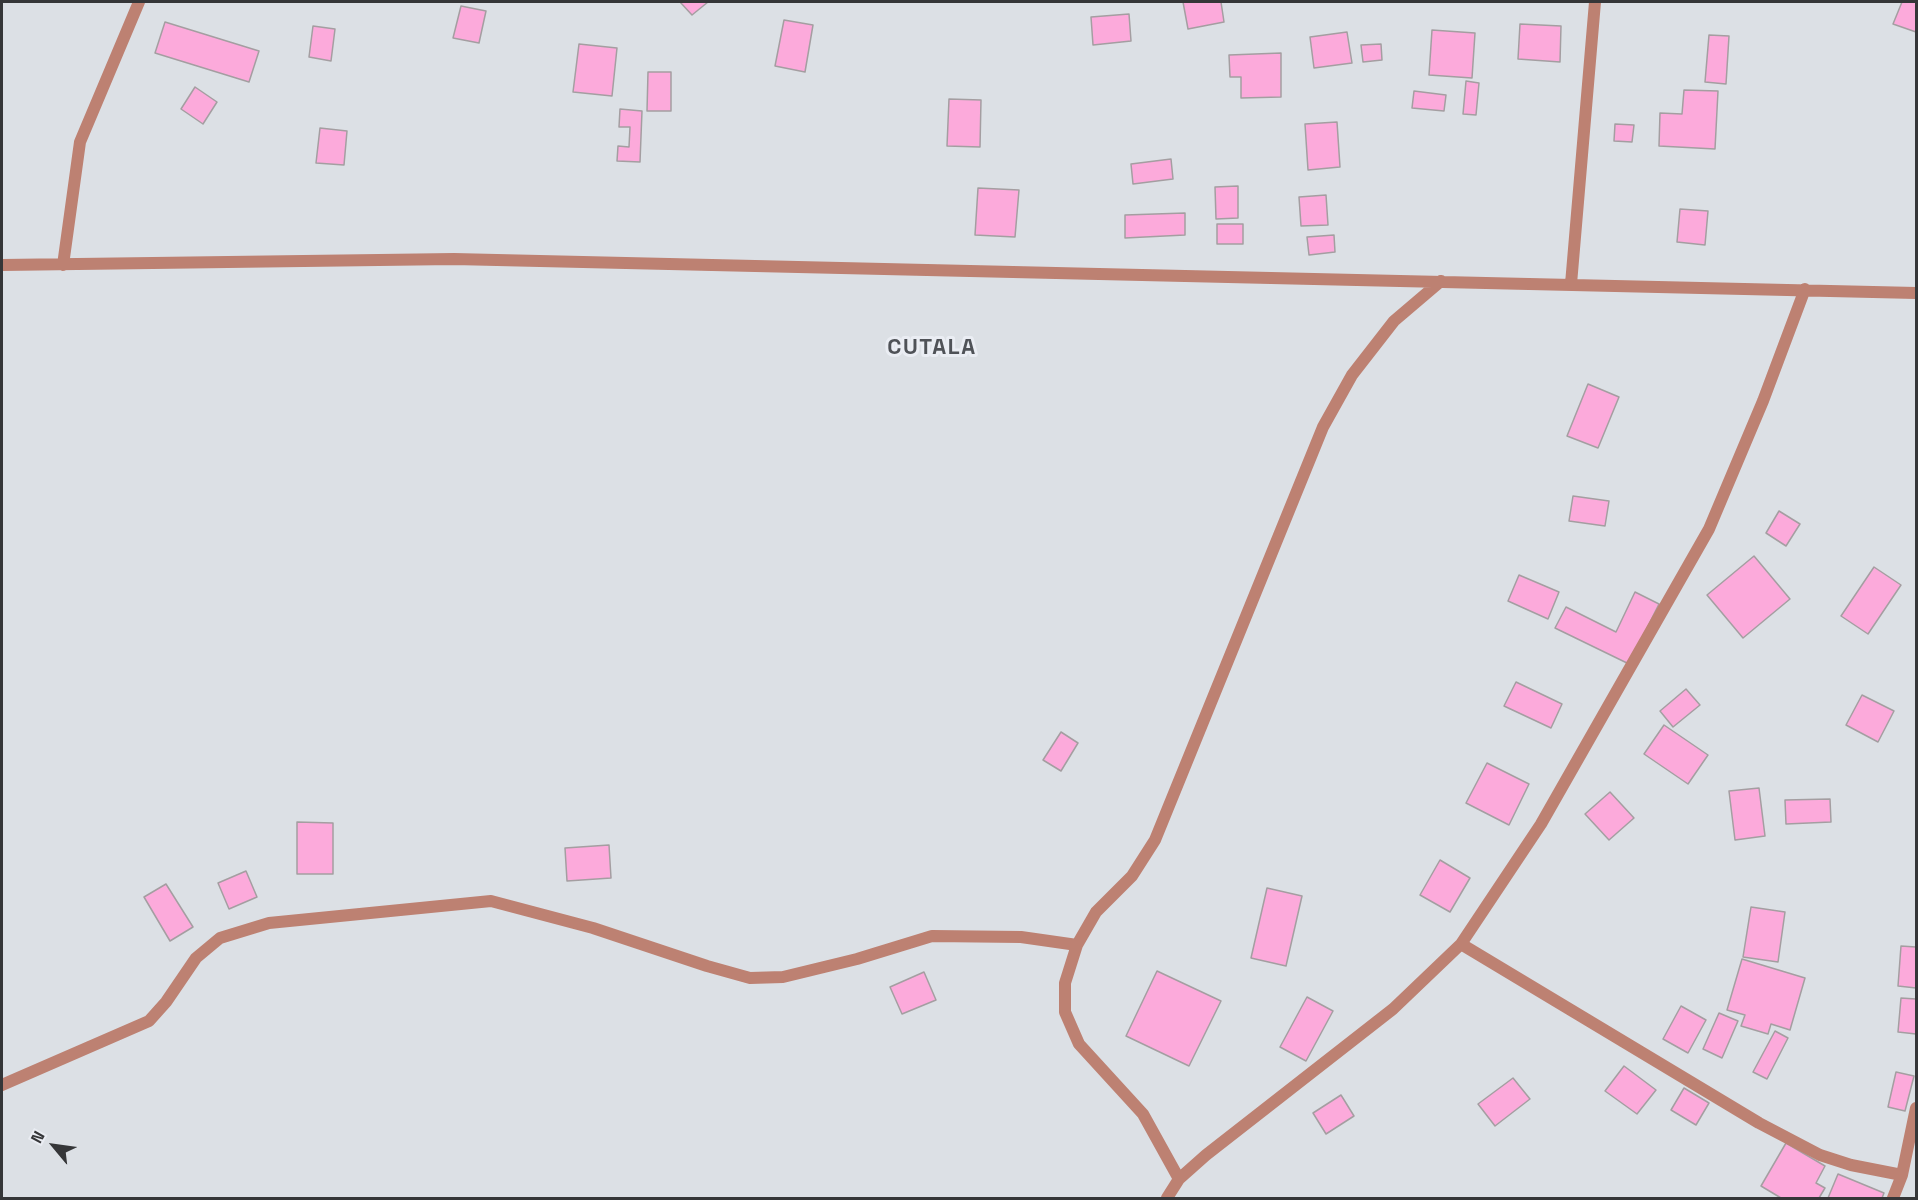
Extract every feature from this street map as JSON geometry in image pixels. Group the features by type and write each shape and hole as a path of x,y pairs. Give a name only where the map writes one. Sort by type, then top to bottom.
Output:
{"street":[{"path":"63,265 80,142 138,2"},
{"path":"1571,284 1595,2"},
{"path":"2,265 454,259 1441,280 1917,293"},
{"path":"1179,1179 1143,1114 1079,1044 1065,1012 1065,983 1077,945 1096,912 1131,876 1155,840 1323,427 1352,375 1394,321 1441,280"},
{"path":"1167,1198 1179,1179 1393,1009 1461,944 1542,824 1709,529 1763,401 1805,289"},
{"path":"2,1085 149,1021 166,1002 196,958 220,938 269,923 491,901 593,927 707,966 750,978 783,977 857,959 932,936 1021,937 1077,945"},
{"path":"1461,944 1759,1123 1820,1155 1851,1165 1902,1175"},
{"path":"1893,1198 1902,1175 1917,1108"}],"building":[{"path":"680,2 708,2 692,15"},
{"path":"1183,2 1221,2 1224,22 1188,29"},
{"path":"1902,2 1916,2 1916,32 1893,24"},
{"path":"461,6 486,11 479,43 453,38"},
{"path":"1129,14 1131,41 1093,45 1091,17"},
{"path":"784,20 813,25 805,72 775,66"},
{"path":"165,22 259,51 249,82 155,53"},
{"path":"1520,24 1561,26 1560,62 1518,59"},
{"path":"313,26 335,29 331,61 309,57"},
{"path":"1432,30 1475,33 1472,78 1429,75"},
{"path":"1347,32 1352,63 1314,68 1310,37"},
{"path":"1709,35 1729,36 1726,84 1705,82"},
{"path":"579,44 617,48 612,96 573,92"},
{"path":"1381,44 1382,60 1363,62 1361,45"},
{"path":"1281,53 1281,97 1241,98 1241,77 1230,77 1229,55"},
{"path":"648,72 671,72 671,111 647,111"},
{"path":"1466,81 1479,83 1476,115 1463,114"},
{"path":"195,87 217,102 203,124 181,109"},
{"path":"1684,90 1718,91 1715,149 1659,146 1660,113 1682,114"},
{"path":"1414,91 1446,95 1444,111 1412,108"},
{"path":"949,99 981,100 980,147 947,146"},
{"path":"620,109 642,111 640,162 617,161 618,146 629,147 630,127 619,127"},
{"path":"1337,122 1340,167 1308,170 1305,124"},
{"path":"1615,124 1634,125 1632,142 1614,141"},
{"path":"320,128 347,131 344,165 316,163"},
{"path":"1171,159 1173,179 1133,184 1131,164"},
{"path":"1238,186 1238,218 1216,219 1215,187"},
{"path":"978,188 1019,190 1015,237 975,235"},
{"path":"1326,195 1328,225 1301,226 1299,197"},
{"path":"1680,209 1708,211 1705,245 1677,242"},
{"path":"1185,213 1185,235 1125,238 1125,215"},
{"path":"1217,224 1243,224 1243,244 1217,244"},
{"path":"1334,235 1335,252 1309,255 1307,237"},
{"path":"1588,384 1619,397 1598,448 1567,436"},
{"path":"1573,496 1609,501 1605,526 1569,521"},
{"path":"1779,511 1800,524 1786,546 1766,533"},
{"path":"1754,556 1790,599 1743,638 1707,595"},
{"path":"1874,567 1901,585 1868,634 1841,616"},
{"path":"1519,575 1559,592 1548,619 1508,601"},
{"path":"1635,592 1659,604 1629,664 1555,628 1566,607 1616,632"},
{"path":"1516,682 1562,704 1551,728 1504,706"},
{"path":"1686,689 1700,705 1673,727 1660,711"},
{"path":"1862,695 1894,711 1878,742 1846,725"},
{"path":"1664,725 1708,755 1688,784 1644,754"},
{"path":"1061,732 1078,743 1061,771 1043,760"},
{"path":"1487,763 1529,784 1509,825 1466,803"},
{"path":"1759,788 1765,836 1735,840 1729,791"},
{"path":"1610,792 1634,818 1609,840 1585,814"},
{"path":"1830,799 1831,822 1786,824 1785,800"},
{"path":"297,822 333,823 333,874 297,874"},
{"path":"609,845 611,878 567,881 565,848"},
{"path":"1440,860 1470,878 1450,912 1420,895"},
{"path":"246,871 257,897 229,909 218,883"},
{"path":"166,884 193,927 170,941 144,897"},
{"path":"1267,888 1302,896 1286,966 1251,958"},
{"path":"1751,907 1785,912 1778,962 1743,957"},
{"path":"1901,946 1916,947 1916,988 1898,986"},
{"path":"1742,959 1805,978 1790,1030 1771,1024 1768,1034 1741,1026 1745,1015 1727,1010"},
{"path":"1157,971 1221,1001 1189,1066 1126,1036"},
{"path":"924,972 936,1000 902,1014 890,987"},
{"path":"1307,997 1333,1011 1306,1061 1280,1047"},
{"path":"1901,998 1916,999 1916,1034 1898,1032"},
{"path":"1681,1006 1706,1020 1688,1053 1663,1039"},
{"path":"1719,1013 1738,1021 1722,1058 1703,1049"},
{"path":"1775,1031 1788,1038 1767,1079 1753,1072"},
{"path":"1624,1066 1656,1090 1637,1114 1605,1091"},
{"path":"1896,1072 1914,1076 1905,1111 1888,1107"},
{"path":"1513,1078 1530,1099 1495,1126 1478,1104"},
{"path":"1684,1088 1709,1103 1696,1125 1671,1110"},
{"path":"1341,1095 1354,1116 1326,1134 1313,1113"},
{"path":"1786,1143 1825,1166 1816,1183 1825,1188 1819,1198 1781,1198 1761,1186"},
{"path":"1838,1174 1884,1193 1882,1198 1828,1198"}],"district":[{"name":"CUTALA","path":"932,348"}]}
